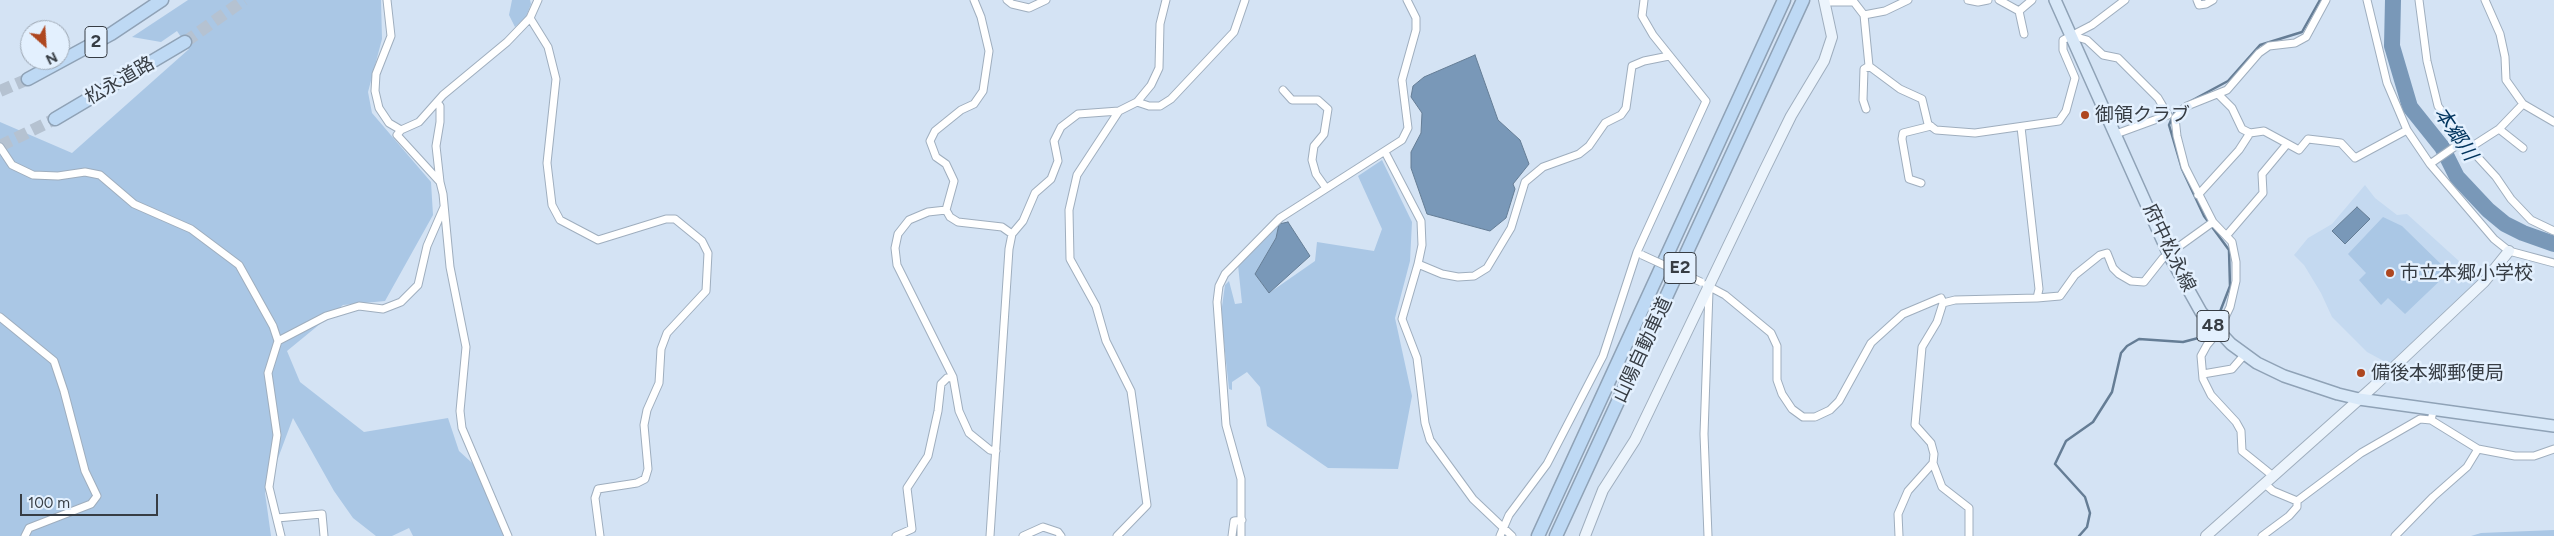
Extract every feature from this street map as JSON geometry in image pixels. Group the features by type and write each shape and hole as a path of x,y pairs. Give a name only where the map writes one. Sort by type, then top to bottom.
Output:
{"highway":[{"name":"2","path":"28,79 110,34 162,0"},
{"name":"山陽自動車道","path":"1538,536 1784,0"},
{"name":"山陽自動車道","path":"1556,536 1803,0"},
{"name":"松永道路","path":"55,118 185,42"}],"main road":[{"name":"府中松永線","path":"2055,0 2073,36 2169,255 2201,312 2218,332 2245,354 2284,376 2359,399 2554,426"}],"street":[{"path":"387,0 391,36 376,74 375,91 379,108 389,123 401,130"},
{"path":"440,182 397,135 401,130 418,122 438,102 507,42 530,18 538,0"},
{"path":"974,0 989,51 983,91 974,104 961,110 935,131 930,141 936,157 946,164 954,181 946,210 950,216 958,222 1002,227 1012,234"},
{"path":"1007,0 1012,4 1029,8 1046,0"},
{"path":"990,536 1009,249 1012,234 1023,221 1035,193 1051,179 1058,161 1054,141 1061,126 1078,114 1119,111 1137,102 1152,84 1159,68 1160,24 1166,0"},
{"path":"1137,102 1148,106 1160,106 1171,99 1234,32 1245,0"},
{"path":"1241,536 1241,478 1226,424 1217,302 1219,286 1225,274 1280,218 1402,140 1408,128 1402,80 1416,30 1416,18 1407,0"},
{"path":"1500,536 1503,527 1547,464 1603,356 1639,253 1706,102 1652,35 1642,16 1644,0"},
{"path":"1864,15 1885,10 1908,0"},
{"path":"1968,0 1978,2 1988,0"},
{"path":"1999,0 2019,11 2024,34"},
{"path":"2019,11 2032,0"},
{"path":"1868,66 1900,89 1922,98 1930,126 1936,130 1975,133 2059,121 2066,111 2074,78 2063,50 2064,40 2073,36 2124,0"},
{"path":"2196,0 2199,4 2206,4 2213,0"},
{"path":"2273,476 2242,451 2241,431 2236,422 2211,395 2203,374 2201,356 2206,345 2218,332 2230,307 2236,281 2232,242 2213,222 2185,167 2177,136 2176,118 2187,106 2227,90 2259,53 2269,46 2296,43 2306,37 2326,0"},
{"path":"2367,0 2387,83 2407,130 2430,164 2494,239 2509,251 2553,260"},
{"path":"2419,0 2427,61 2438,106 2461,142 2470,147 2496,177 2511,199 2531,220 2554,231"},
{"path":"2485,0 2502,42 2506,80 2523,104 2554,122"},
{"path":"1585,536 1603,490 1635,440 1705,284 1788,124 1824,61 1832,37 1824,1 1854,2 1864,15 1868,66 1864,69 1863,100 1866,109"},
{"path":"530,18 548,47 556,79 547,164 552,205 560,220 598,240 666,219 675,219 702,240 708,252 706,290 667,333 662,349 659,383 647,410 644,425 648,470 645,479 637,483 598,489 595,498 600,536"},
{"path":"2073,36 2087,40 2103,55 2118,58 2158,98 2168,115 2176,118"},
{"path":"1418,264 1442,274 1458,277 1474,276 1487,268 1510,228 1525,182 1543,167 1579,154 1589,146 1605,123 1621,116 1626,108 1632,66 1644,61 1669,56"},
{"path":"1283,90 1292,100 1318,100 1328,109 1324,134 1314,146 1312,160 1316,174 1326,188"},
{"path":"2218,94 2232,108 2242,129 2250,133 2264,132 2299,150 2308,139 2341,143 2355,158 2407,130"},
{"path":"438,102 440,106 440,122 436,146 440,182 450,267 466,347 460,410 462,428 508,536"},
{"path":"2470,147 2499,129 2523,104"},
{"path":"1117,536 1147,505 1131,391 1106,342 1096,306 1070,259 1069,210 1078,175 1119,111"},
{"path":"2116,134 2168,115"},
{"path":"1921,183 1909,179 1902,138 1903,133 1930,126"},
{"path":"2021,127 2039,289 2037,298"},
{"path":"2499,129 2523,148"},
{"path":"2198,195 2239,150 2250,133"},
{"path":"2430,164 2461,142"},
{"path":"2227,235 2263,193 2262,174 2287,144"},
{"path":"0,147 12,165 33,175 58,176 85,172 100,175 134,204 191,229 239,265 274,326 278,341 268,373 277,435 269,487 281,536"},
{"path":"1385,152 1421,221 1422,245 1402,319 1417,358 1425,423 1430,440 1473,499 1512,536"},
{"path":"278,341 326,316 359,306 383,309 401,302 418,285 427,246 444,207"},
{"path":"946,210 928,212 909,220 898,234 894,248 897,265 953,377 959,411 969,433 990,450 996,451"},
{"path":"1943,303 1955,300 2060,296 2075,275 2100,255 2107,253 2113,268 2119,274 2131,281 2144,282 2163,258 2213,222"},
{"path":"2206,536 2359,399 2484,282 2509,251"},
{"path":"1639,253 1725,295 1771,332 1777,346 1777,380 1792,409 1803,416 1815,417 1830,410 1839,401 1871,343 1903,314 1942,298 1943,303 1937,322 1922,347 1915,425 1931,443 1934,454 1933,463 1942,487 1969,508 1969,536"},
{"path":"1705,284 1704,434 1708,536"},
{"path":"0,317 54,362 64,391 85,471 97,496 91,504 29,528 25,536"},
{"path":"2203,374 2232,369 2245,354"},
{"path":"896,536 912,529 907,488 928,456 938,411 941,384 947,378 953,377"},
{"path":"2431,420 2434,408"},
{"path":"2297,500 2361,453 2420,419 2431,420 2478,449 2516,456 2534,456 2554,449"},
{"path":"2395,536 2467,467 2478,449"},
{"path":"1898,536 1898,514 1908,491 1933,463"},
{"path":"2265,484 2273,491 2297,500"},
{"path":"2262,536 2289,516 2297,506 2297,500"},
{"path":"277,518 322,514 324,536"},
{"path":"1232,536 1234,521 1242,520"},
{"path":"1022,536 1043,527 1058,532 1062,536"}],"shaded area":[{"path":"188,0 381,0 382,39 368,92 372,113 431,182 433,215 385,301 343,305 287,351 300,382 364,432 448,418 459,451 482,472 508,536 413,536 409,528 392,536 376,536 353,518 334,491 293,418 265,493 271,536 0,536 0,122 72,153 189,49 177,31 161,42 132,37"},
{"path":"512,0 530,0 531,4 526,17 515,27 509,15"},
{"path":"1475,55 1498,120 1520,140 1529,164 1513,184 1515,189 1506,218 1490,231 1427,214 1411,168 1411,152 1421,133 1422,113 1411,97 1413,86 1424,77"},
{"path":"1382,160 1412,222 1410,261 1395,318 1412,396 1398,469 1328,468 1267,426 1260,387 1247,372 1232,382 1232,390 1229,389 1221,314 1225,285 1229,281 1235,304 1242,303 1238,265 1279,224 1276,238 1255,274 1269,293 1315,261 1317,242 1374,251 1382,229 1358,176"},
{"name":"市立本郷小学校","path":"2365,185 2375,198 2397,215 2407,214 2480,280 2393,366 2367,352 2332,317 2321,293 2304,265 2294,255 2308,238 2332,224"},
{"path":"2357,207 2370,219 2345,244 2332,231"},
{"path":"2383,217 2402,226 2449,272 2405,314 2388,298 2381,305 2359,280 2366,273 2348,254"},
{"path":"1288,222 1310,256 1269,293 1255,274 1276,238 1279,224"},
{"path":"2554,530 2554,536 2471,536 2481,533"}],"waterway":[{"path":"2216,322 2230,286 2229,250 2204,216 2182,169 2169,125 2176,109 2228,81 2260,45 2302,32 2320,0"},
{"name":"本郷川","path":"2393,0 2392,46 2410,107 2442,147 2457,177 2488,210 2505,224 2523,233 2554,244"},
{"path":"2079,536 2087,527 2090,513 2085,497 2055,464 2066,441 2093,422 2112,392 2121,353 2127,346 2139,339 2183,342 2206,336 2212,329"}],"tunnel":[{"path":"185,42 244,0"},
{"path":"0,91 28,79"},
{"path":"0,146 55,119"}],"place":[{"name":"御領クラブ","path":"2085,115"},
{"name":"市立本郷小学校","path":"2390,273"},
{"name":"備後本郷郵便局","path":"2361,373"}]}
